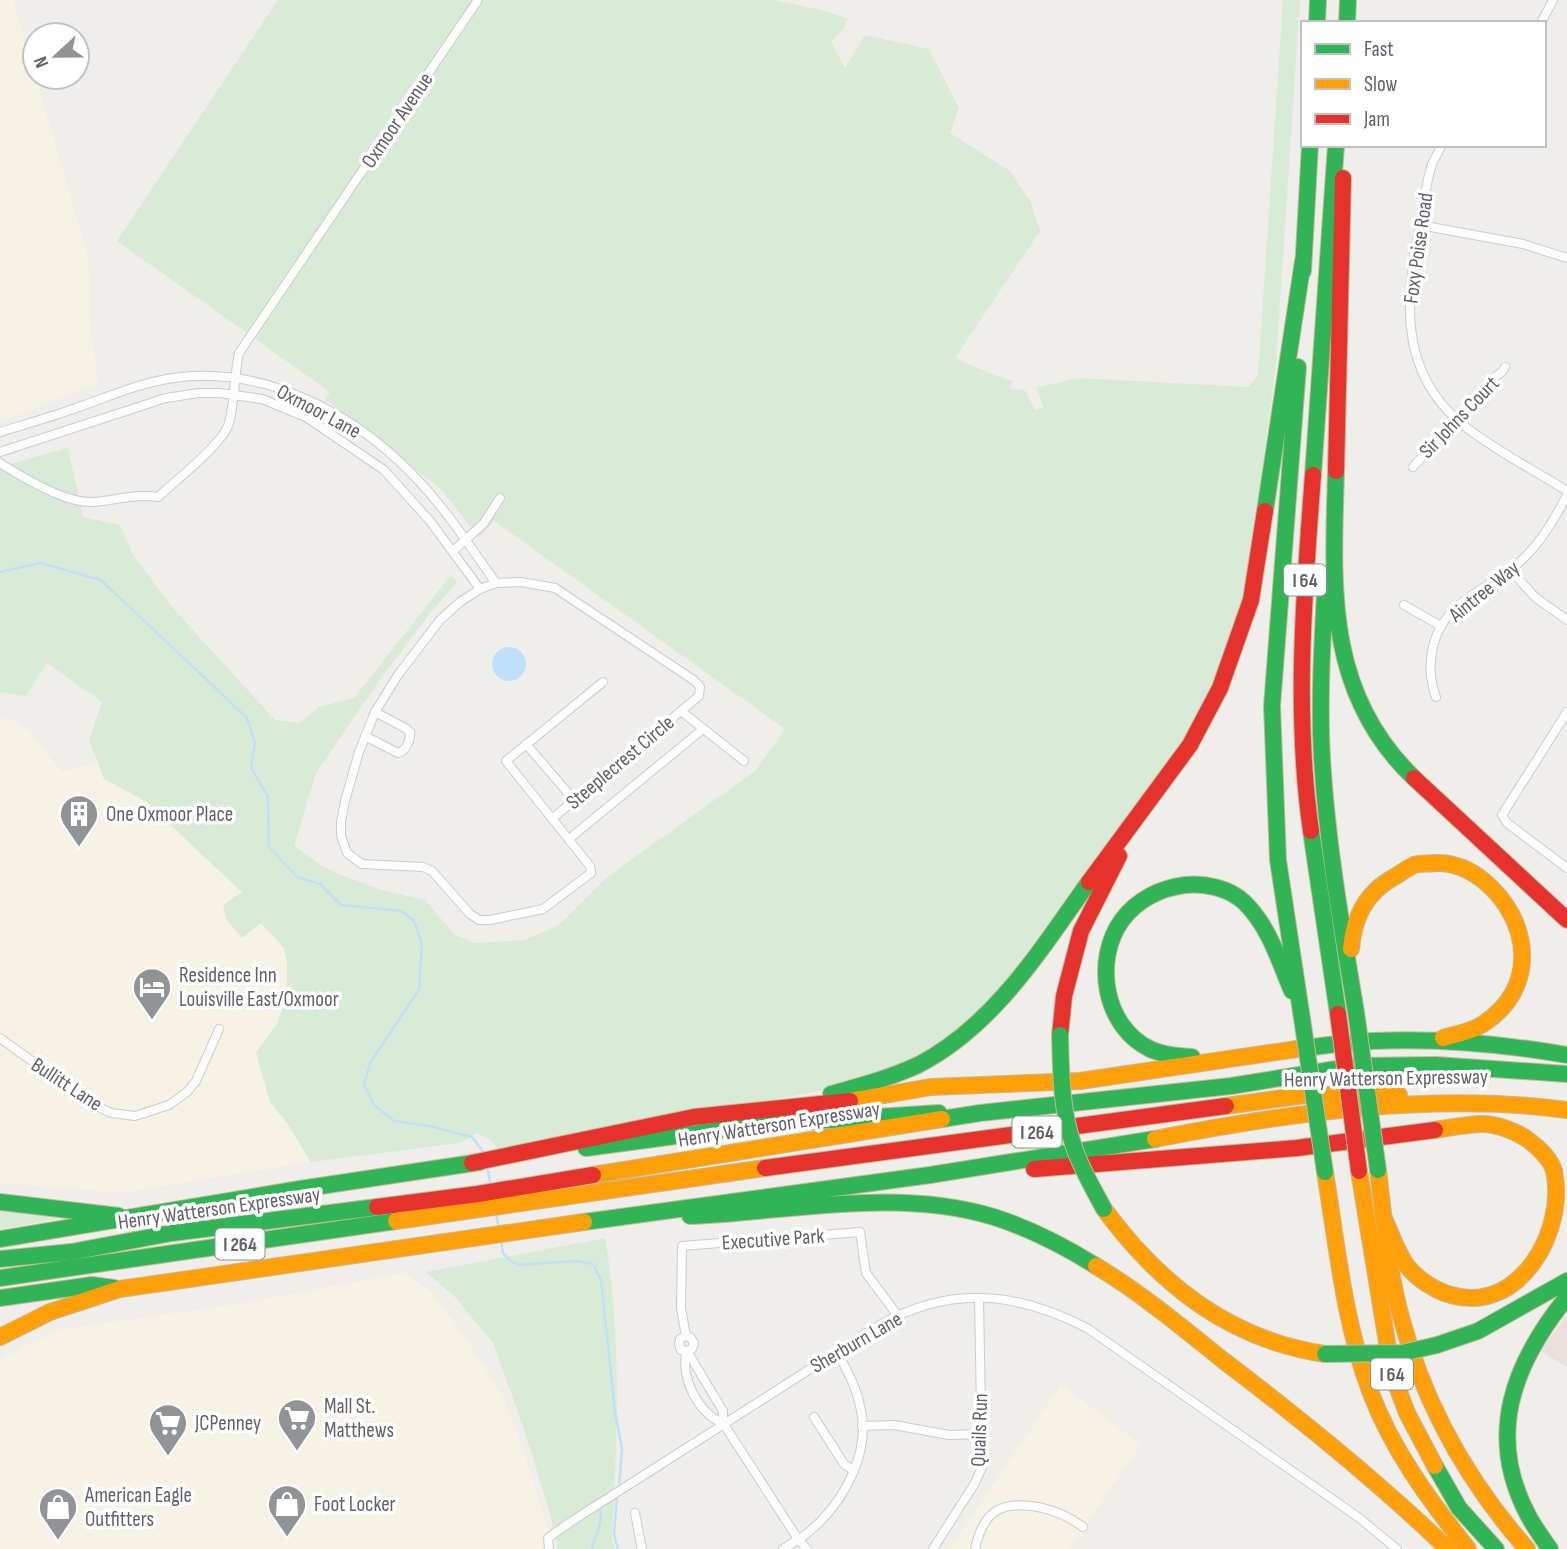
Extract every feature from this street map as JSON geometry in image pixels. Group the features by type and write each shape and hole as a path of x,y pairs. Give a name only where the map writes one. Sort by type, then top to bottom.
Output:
{"highway":[{"path":"1317,21 1318,0"},
{"path":"1347,21 1348,1"},
{"name":"I 64","path":"1310,147 1284,570 1272,706 1278,860 1325,1172 1362,1368 1386,1427 1434,1507 1468,1549"},
{"name":"I 64","path":"1336,147 1306,569 1301,727 1307,804 1392,1373 1422,1443 1460,1508 1496,1549"},
{"path":"1344,147 1333,603 1345,665 1362,708 1380,740 1412,776 1567,920"},
{"path":"773,1111 806,1098 846,1091 919,1064 974,1027 995,1006 1037,954 1190,745 1220,688 1251,600 1303,261"},
{"path":"1339,342 1320,727 1332,866 1356,1012 1384,1218 1402,1319 1424,1385 1457,1454 1480,1492 1527,1549"},
{"path":"1150,798 1081,931 1064,996 1060,1035 1061,1090 1067,1122 1078,1158 1104,1209 1119,1231 1155,1271 1203,1309 1283,1346 1325,1354 1366,1356 1402,1353 1437,1345 1478,1331 1567,1281"},
{"path":"1350,972 1352,928 1356,914 1370,895 1390,877 1411,866 1456,863 1492,881 1507,896 1519,915 1526,938 1526,961 1521,982 1510,1001 1476,1029 1431,1041"},
{"path":"1215,1060 1175,1056 1150,1049 1128,1034 1114,1013 1104,983 1105,957 1112,935 1124,916 1144,898 1161,889 1204,884 1243,900 1271,941 1301,1013"},
{"path":"0,1239 132,1219 253,1195 472,1163 694,1117 845,1102 931,1087 1080,1081 1215,1060 1373,1041 1513,1046 1567,1055"},
{"name":"Henry Watterson Expressway","path":"509,1197 980,1113 1231,1086 1354,1066 1436,1065 1567,1074"},
{"name":"Henry Watterson Expressway","path":"0,1278 479,1201 1306,1095 1454,1096 1567,1102"},
{"path":"0,1337 50,1312 120,1289 513,1231 930,1175 1108,1148 1225,1125 1411,1103 1523,1104 1567,1110"},
{"path":"502,1157 766,1124 914,1113 980,1113"},
{"path":"930,1175 1283,1149 1482,1124 1501,1126 1537,1146 1549,1161 1560,1184 1564,1203 1563,1223 1558,1241 1551,1260 1541,1272 1528,1284 1504,1297 1478,1300 1450,1297 1428,1285 1409,1268 1384,1218"},
{"name":"Henry Watterson Expressway","path":"0,1259 71,1252 172,1233 479,1201"},
{"path":"0,1202 132,1219"},
{"path":"614,1218 921,1204 955,1208 1022,1227 1087,1258 1124,1284 1340,1451 1448,1549"},
{"path":"0,1298 92,1285 120,1289"},
{"path":"1550,1549 1535,1531 1516,1490 1510,1469 1507,1420 1516,1375 1527,1352 1553,1311 1567,1297"}],"street":[{"name":"Oxmoor Avenue","path":"0,463 66,497 80,501 144,495 158,497 222,436 229,424 239,352 478,0"},
{"path":"1542,21 1553,0"},
{"name":"Foxy Poise Road","path":"1441,147 1428,179 1409,289 1410,335 1423,373 1434,393 1471,431 1567,493"},
{"path":"1420,225 1523,244 1567,258"},
{"name":"Sir Johns Court","path":"1413,467 1505,366"},
{"name":"Oxmoor Lane","path":"0,432 159,381 204,376 264,383 298,395 380,445 424,487 496,583"},
{"name":"Oxmoor Lane","path":"0,452 166,398 199,393 233,394 262,399 298,413 363,454 402,488 480,589"},
{"name":"Aintree Way","path":"1436,696 1432,681 1431,656 1434,640 1441,626 1457,606 1510,570 1534,547 1547,530 1567,493"},
{"path":"453,551 484,523 500,498"},
{"path":"1510,570 1536,598 1567,620"},
{"name":"Steeplecrest Circle","path":"521,582 555,588 701,687 699,696 552,818 590,866 591,873 543,909 479,920 470,914 432,871 423,867 362,864 347,853 341,836 345,801 375,712 398,675 440,620 480,589 496,583 521,582"},
{"path":"1404,605 1441,626"},
{"path":"552,818 506,761 603,682"},
{"path":"681,710 744,761"},
{"path":"365,736 398,753 404,750 410,740 410,732 407,729 375,712"},
{"path":"1567,712 1502,815 1507,823 1567,867"},
{"path":"569,839 703,729"},
{"path":"526,744 574,800"},
{"name":"Bullitt Lane","path":"0,1038 90,1103 111,1113 135,1116 169,1105 187,1092 196,1081 219,1029"},
{"name":"Executive Park","path":"687,1351 684,1360 686,1381 713,1420 723,1423 723,1411 687,1351 681,1350 678,1344 685,1336 681,1308 682,1246 860,1232 866,1273 872,1285 898,1316"},
{"name":"Sherburn Lane","path":"549,1549 548,1538 837,1351 898,1316 933,1304 979,1298 1030,1304 1057,1313 1087,1328 1358,1517 1397,1549"},
{"name":"Quails Run","path":"933,1549 975,1483 982,1467 979,1298"},
{"path":"783,1549 810,1531 833,1506 852,1478 860,1450 861,1409 854,1385 837,1351"},
{"path":"814,1417 844,1464 853,1471"},
{"path":"723,1423 807,1549"},
{"path":"862,1426 894,1425 949,1435 982,1434"},
{"path":"975,1549 979,1529 993,1512 1008,1505 1056,1511 1083,1527"},
{"path":"635,1513 642,1549"}],"shaded area":[{"path":"0,0 13,0 21,27 21,91 40,91 86,250 90,325 98,384 0,421"},
{"path":"8,718 29,730 61,772 99,762 104,779 145,801 242,893 242,938 261,923 284,948 287,995 277,1024 256,1053 270,1102 287,1123 311,1162 121,1193 0,1183 0,720"},
{"name":"Mall St. Matthews","path":"403,1273 429,1290 462,1333 502,1395 520,1441 554,1549 0,1549 0,1360 63,1329 238,1304"},
{"path":"1567,1315 1567,1367 1540,1351"},
{"path":"1061,1384 1140,1445 1070,1549 950,1549"}],"green space":[{"path":"278,0 774,0 822,10 848,19 831,42 845,68 865,35 929,49 959,108 950,133 1010,171 1030,201 1040,231 955,358 1013,381 1010,389 1025,390 1035,410 1044,408 1036,388 1078,378 1249,387 1258,375 1283,0 1300,0 1276,362 1247,590 1204,707 1182,740 997,995 961,1029 928,1051 900,1065 836,1088 499,1149 489,1139 477,1133 460,1143 311,1162 287,1123 270,1102 256,1053 277,1024 287,995 284,948 261,923 242,938 226,919 223,905 242,892 145,801 104,779 89,740 102,702 47,663 26,696 0,692 0,467 68,448 83,517 120,525 133,555 171,606 275,720 299,723 319,707 354,698 451,575 457,582 379,681 316,773 294,846 324,867 341,875 382,890 425,900 455,935 474,943 525,940 559,925 607,877 755,771 785,729 494,521 479,538 442,490 325,399 330,392 117,241"},
{"path":"0,1209 63,1218 0,1229"},
{"path":"605,1238 616,1350 612,1539 615,1549 558,1549 550,1513 523,1426 493,1343 455,1297 426,1272"}],"water":[{"path":"509,647 521,652 526,664 521,676 509,681 497,676 492,664 497,652"}],"waterway":[{"path":"0,572 40,563 101,580 247,718 255,743 251,768 268,797 269,847 297,877 320,884 341,905 402,911 414,921 422,944 419,990 371,1061 364,1084 374,1105 394,1121 430,1126 472,1137 484,1153"},
{"path":"487,1166 491,1187"},
{"path":"496,1214 499,1228"},
{"path":"501,1238 503,1253 518,1265 576,1261 593,1264 601,1280 615,1412 622,1449 619,1487"},
{"path":"617,1496 614,1535 618,1549"},
{"path":"592,1549 601,1519 597,1499"}],"traffic: fast":[{"path":"1317,21 1318,0"},
{"path":"1347,21 1348,0"},
{"path":"1303,271 1310,147"},
{"path":"1313,475 1336,147"},
{"path":"1265,511 1303,261"},
{"path":"1298,367 1272,706 1278,860 1301,1012"},
{"path":"1336,471 1336,595 1340,635 1349,673 1363,710 1385,745 1414,778"},
{"path":"1325,593 1321,696 1324,790 1356,1012"},
{"path":"1311,831 1338,1014"},
{"path":"831,1094 886,1078 918,1065 945,1049 970,1029 1014,984 1089,882"},
{"path":"1192,1057 1165,1054 1150,1049 1134,1039 1113,1009 1106,973 1108,954 1113,936 1122,920 1142,901 1167,889 1193,885 1209,886 1238,897 1253,911 1267,933 1292,991"},
{"path":"1301,1012 1325,1172"},
{"path":"1356,1012 1378,1170"},
{"path":"1060,1035 1062,1090 1069,1131 1079,1161 1104,1209"},
{"path":"1297,1049 1363,1042 1421,1040 1494,1045 1567,1055"},
{"path":"942,1119 1231,1086 1355,1066 1436,1065 1567,1074"},
{"path":"586,1148 766,1124 939,1113"},
{"path":"584,1222 930,1175 1155,1139"},
{"path":"0,1239 480,1162"},
{"path":"0,1202 119,1216"},
{"path":"690,1216 881,1202 957,1208 1021,1227 1096,1266"},
{"path":"0,1259 71,1252 172,1233 377,1207"},
{"path":"0,1278 396,1221"},
{"path":"1437,1345 1478,1331 1567,1281"},
{"path":"0,1298 92,1285 114,1288"},
{"path":"1550,1549 1529,1517 1516,1487 1509,1458 1507,1429 1511,1402 1532,1348 1567,1297"},
{"path":"1325,1354 1402,1353 1437,1345"},
{"path":"1435,1466 1459,1508 1496,1549"}],"traffic: slow":[{"path":"1351,949 1355,926 1369,897 1386,882 1414,865 1455,865 1484,881 1500,897 1512,915 1522,954 1520,973 1513,992 1501,1009 1478,1027 1443,1038"},
{"path":"850,1101 931,1087 1080,1081 1297,1049"},
{"path":"1226,1106 1305,1095 1399,1095"},
{"path":"1155,1139 1256,1121 1413,1104 1465,1103 1567,1110"},
{"path":"593,1175 942,1119"},
{"path":"1384,1218 1400,1255 1411,1271 1427,1284 1451,1295 1475,1298 1498,1292 1517,1280 1533,1263 1545,1242 1553,1218 1556,1194 1554,1171 1547,1157 1527,1139 1488,1124 1435,1130"},
{"path":"396,1221 765,1168"},
{"path":"1378,1170 1393,1281 1401,1317 1422,1381 1467,1469 1527,1549"},
{"path":"1359,1171 1392,1373 1407,1413 1435,1466"},
{"path":"1325,1172 1348,1311 1370,1391 1401,1454 1468,1549"},
{"path":"1104,1209 1149,1262 1173,1285 1200,1305 1258,1336 1325,1354"},
{"path":"0,1337 50,1312 120,1289 584,1222"},
{"path":"1096,1266 1162,1311 1310,1428 1448,1549"}],"traffic: jam":[{"path":"1336,471 1343,178"},
{"path":"1311,831 1303,743 1302,653 1313,475"},
{"path":"1089,882 1190,745 1220,688 1251,600 1265,511"},
{"path":"1414,778 1567,920"},
{"path":"1060,1035 1064,996 1081,931 1119,856"},
{"path":"1338,1014 1359,1171"},
{"path":"472,1163 694,1117 850,1101"},
{"path":"765,1168 1226,1106"},
{"path":"1034,1169 1297,1148 1435,1130"},
{"path":"377,1207 593,1175"}],"place":[{"name":"One Oxmoor Place","path":"79,848"},
{"name":"Residence Inn Louisville East/Oxmoor","path":"152,1021"},
{"name":"Mall St. Matthews","path":"297,1452"},
{"name":"JCPenney","path":"168,1457"},
{"name":"Foot Locker","path":"287,1538"},
{"name":"American Eagle Outfitters","path":"58,1541"}]}
